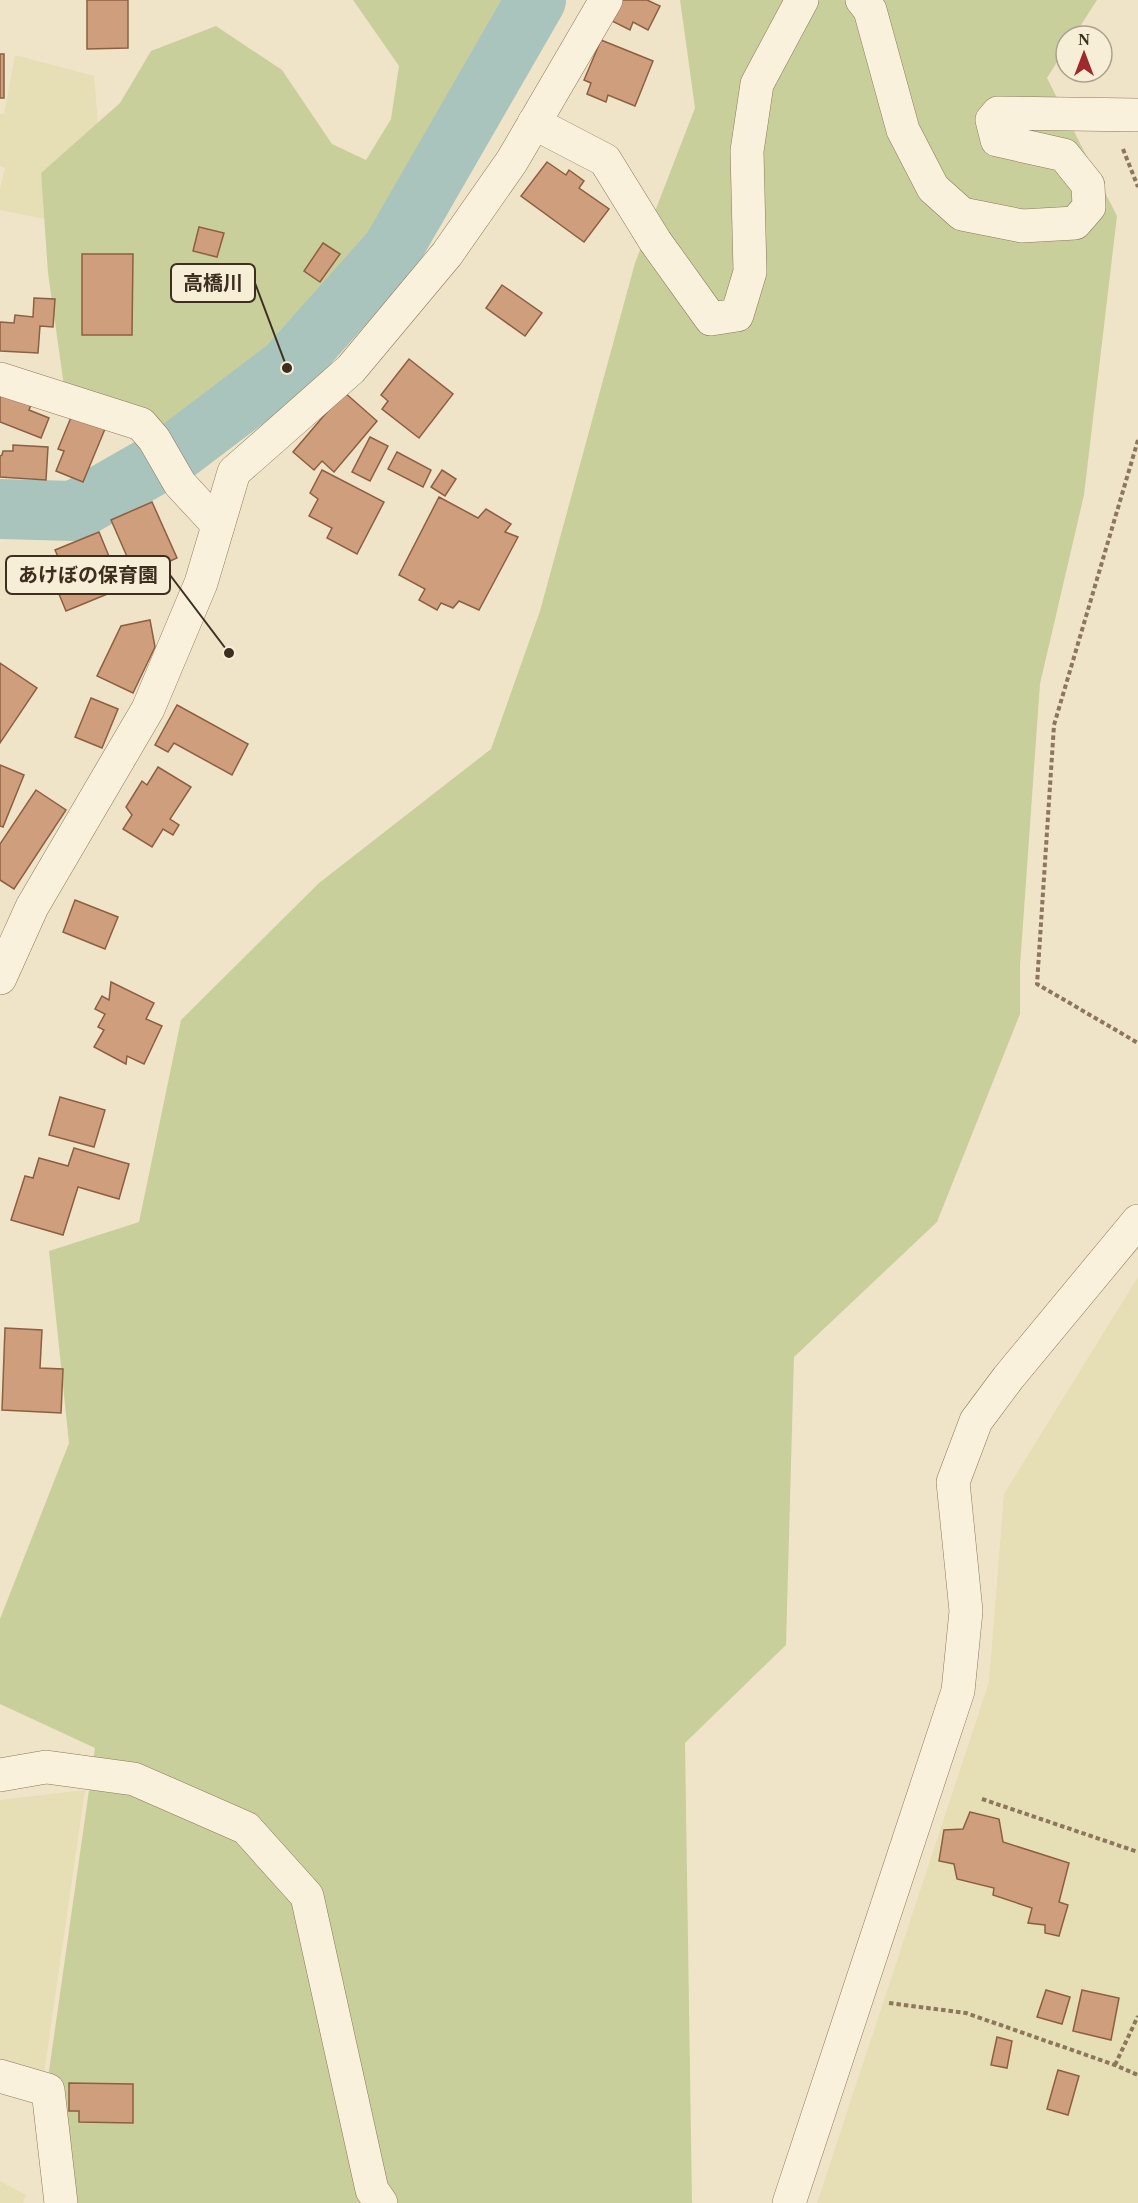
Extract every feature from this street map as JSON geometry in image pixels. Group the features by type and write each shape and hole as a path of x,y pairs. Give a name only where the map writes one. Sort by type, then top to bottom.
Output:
{"street":[{"path":"0,978 10,924 32,907 148,709 201,583 234,472 351,369 447,254 512,161 606,0"},
{"path":"534,123 605,160 656,241 711,319 737,315 750,272 747,151 757,84 802,0"},
{"path":"862,0 870,9 903,130 933,188 962,214 1032,226 1075,223 1089,207 1088,185 1064,155 997,140 992,120 998,113 1138,115"},
{"path":"0,379 141,424 154,439 180,484 218,525"},
{"path":"789,2203 958,1691 966,1611 953,1482 976,1421 1008,1378 1138,1221"},
{"path":"0,1775 46,1767 134,1779 246,1828 307,1896 372,2190 381,2203"},
{"path":"0,2076 48,2090 61,2203"}],"path":[{"path":"1138,440 1054,725 1037,984 1138,1043"},
{"path":"982,1799 1138,1852"},
{"path":"855,2000 966,2013 1138,2075"},
{"path":"1115,2065 1138,2016"}],"shaded area":[{"path":"15,55 94,76 98,123 41,173 44,219 0,210 0,189 5,168 0,166 0,114 4,114"},
{"path":"1138,1277 1138,2203 817,2203 989,1682 1004,1494"},
{"path":"85,1790 44,2074 0,2062 0,1800"},
{"path":"0,2181 26,2195 23,2203 0,2203"}],"green space":[{"path":"353,0 516,0 518,6 444,186 328,348 214,456 179,449 64,386 48,273 41,173 120,103 151,51 216,26 282,70 332,144 366,160 391,119 399,66"},
{"path":"680,0 1097,0 1082,24 1054,24 1054,67 1047,78 1117,216 1084,495 1040,684 1020,966 1020,1014 937,1222 794,1357 786,1645 685,1743 692,2203 65,2203 49,2071 95,1748 0,1704 0,1619 69,1443 49,1251 139,1222 181,1020 319,883 491,749 540,611 635,263 695,108"}],"building":[{"path":"87,0 128,0 128,48 87,49"},
{"path":"622,0 647,0 660,6 648,30 633,22 630,30 612,21"},
{"path":"601,40 653,61 635,106 608,95 606,102 587,94 591,83 584,80"},
{"path":"0,54 4,54 4,98 0,98"},
{"path":"547,162 566,175 569,170 584,181 579,188 609,209 584,242 521,196"},
{"path":"199,227 224,233 217,257 193,251"},
{"path":"323,243 340,254 320,282 304,271"},
{"path":"82,254 133,254 132,335 82,335"},
{"path":"502,285 542,313 525,336 486,308"},
{"path":"34,298 55,299 53,327 40,326 38,353 0,351 0,322 14,323 15,315 33,317"},
{"path":"409,359 453,394 419,438 382,409 388,401 381,395"},
{"path":"344,392 377,421 334,472 322,461 314,470 293,452"},
{"path":"0,393 31,405 29,410 49,418 41,438 0,422"},
{"path":"72,415 105,429 83,482 56,471 64,451 58,449"},
{"path":"370,437 388,446 370,481 352,472"},
{"path":"13,445 48,447 46,480 0,477 0,456 3,451 13,451"},
{"path":"397,452 431,470 423,487 388,469"},
{"path":"322,470 384,502 357,554 327,538 332,528 309,516 318,499 310,493"},
{"path":"442,470 456,479 445,496 431,487"},
{"path":"439,497 478,518 486,509 511,524 505,532 518,537 479,610 459,601 453,608 441,603 437,610 419,600 425,589 399,575"},
{"path":"152,502 177,558 136,577 111,520"},
{"path":"99,532 122,588 66,611 54,582 67,577 55,550"},
{"path":"150,620 155,647 133,693 97,676 121,626"},
{"path":"0,663 37,688 0,743"},
{"path":"91,698 118,709 102,748 75,737"},
{"path":"177,705 248,744 232,775 174,743 168,752 155,745"},
{"path":"0,765 24,775 3,827 0,826"},
{"path":"158,767 191,787 170,819 179,825 173,835 163,829 152,847 123,829 132,815 126,807 142,781 147,785"},
{"path":"36,790 66,810 14,889 0,880 0,844"},
{"path":"75,900 118,917 105,949 63,932"},
{"path":"111,982 154,1003 146,1019 162,1026 144,1064 127,1056 126,1064 94,1047 104,1030 98,1027 105,1014 95,1009 102,996 109,1000"},
{"path":"60,1097 105,1110 94,1147 49,1135"},
{"path":"74,1148 129,1164 119,1199 78,1187 63,1235 11,1220 25,1176 33,1178 39,1158 68,1166"},
{"path":"5,1328 42,1330 40,1368 63,1369 61,1413 2,1410"},
{"path":"970,1812 999,1819 1003,1842 1069,1863 1059,1902 1068,1905 1059,1936 1045,1933 1045,1925 1028,1923 1032,1908 993,1895 994,1888 957,1879 954,1864 939,1861 944,1830 963,1829"},
{"path":"1046,1990 1070,1997 1062,2024 1037,2017"},
{"path":"1082,1990 1119,1998 1111,2040 1073,2031"},
{"path":"997,2037 1012,2041 1007,2068 991,2065"},
{"path":"1058,2070 1079,2076 1068,2115 1047,2109"},
{"path":"69,2083 133,2084 133,2123 79,2122 79,2111 69,2111"}],"waterway":[{"path":"0,509 74,511 172,455 287,368 392,250 536,0"}],"place":[{"name":"高橋川","path":"287,368"},
{"name":"あけぼの保育園","path":"229,653"}]}
